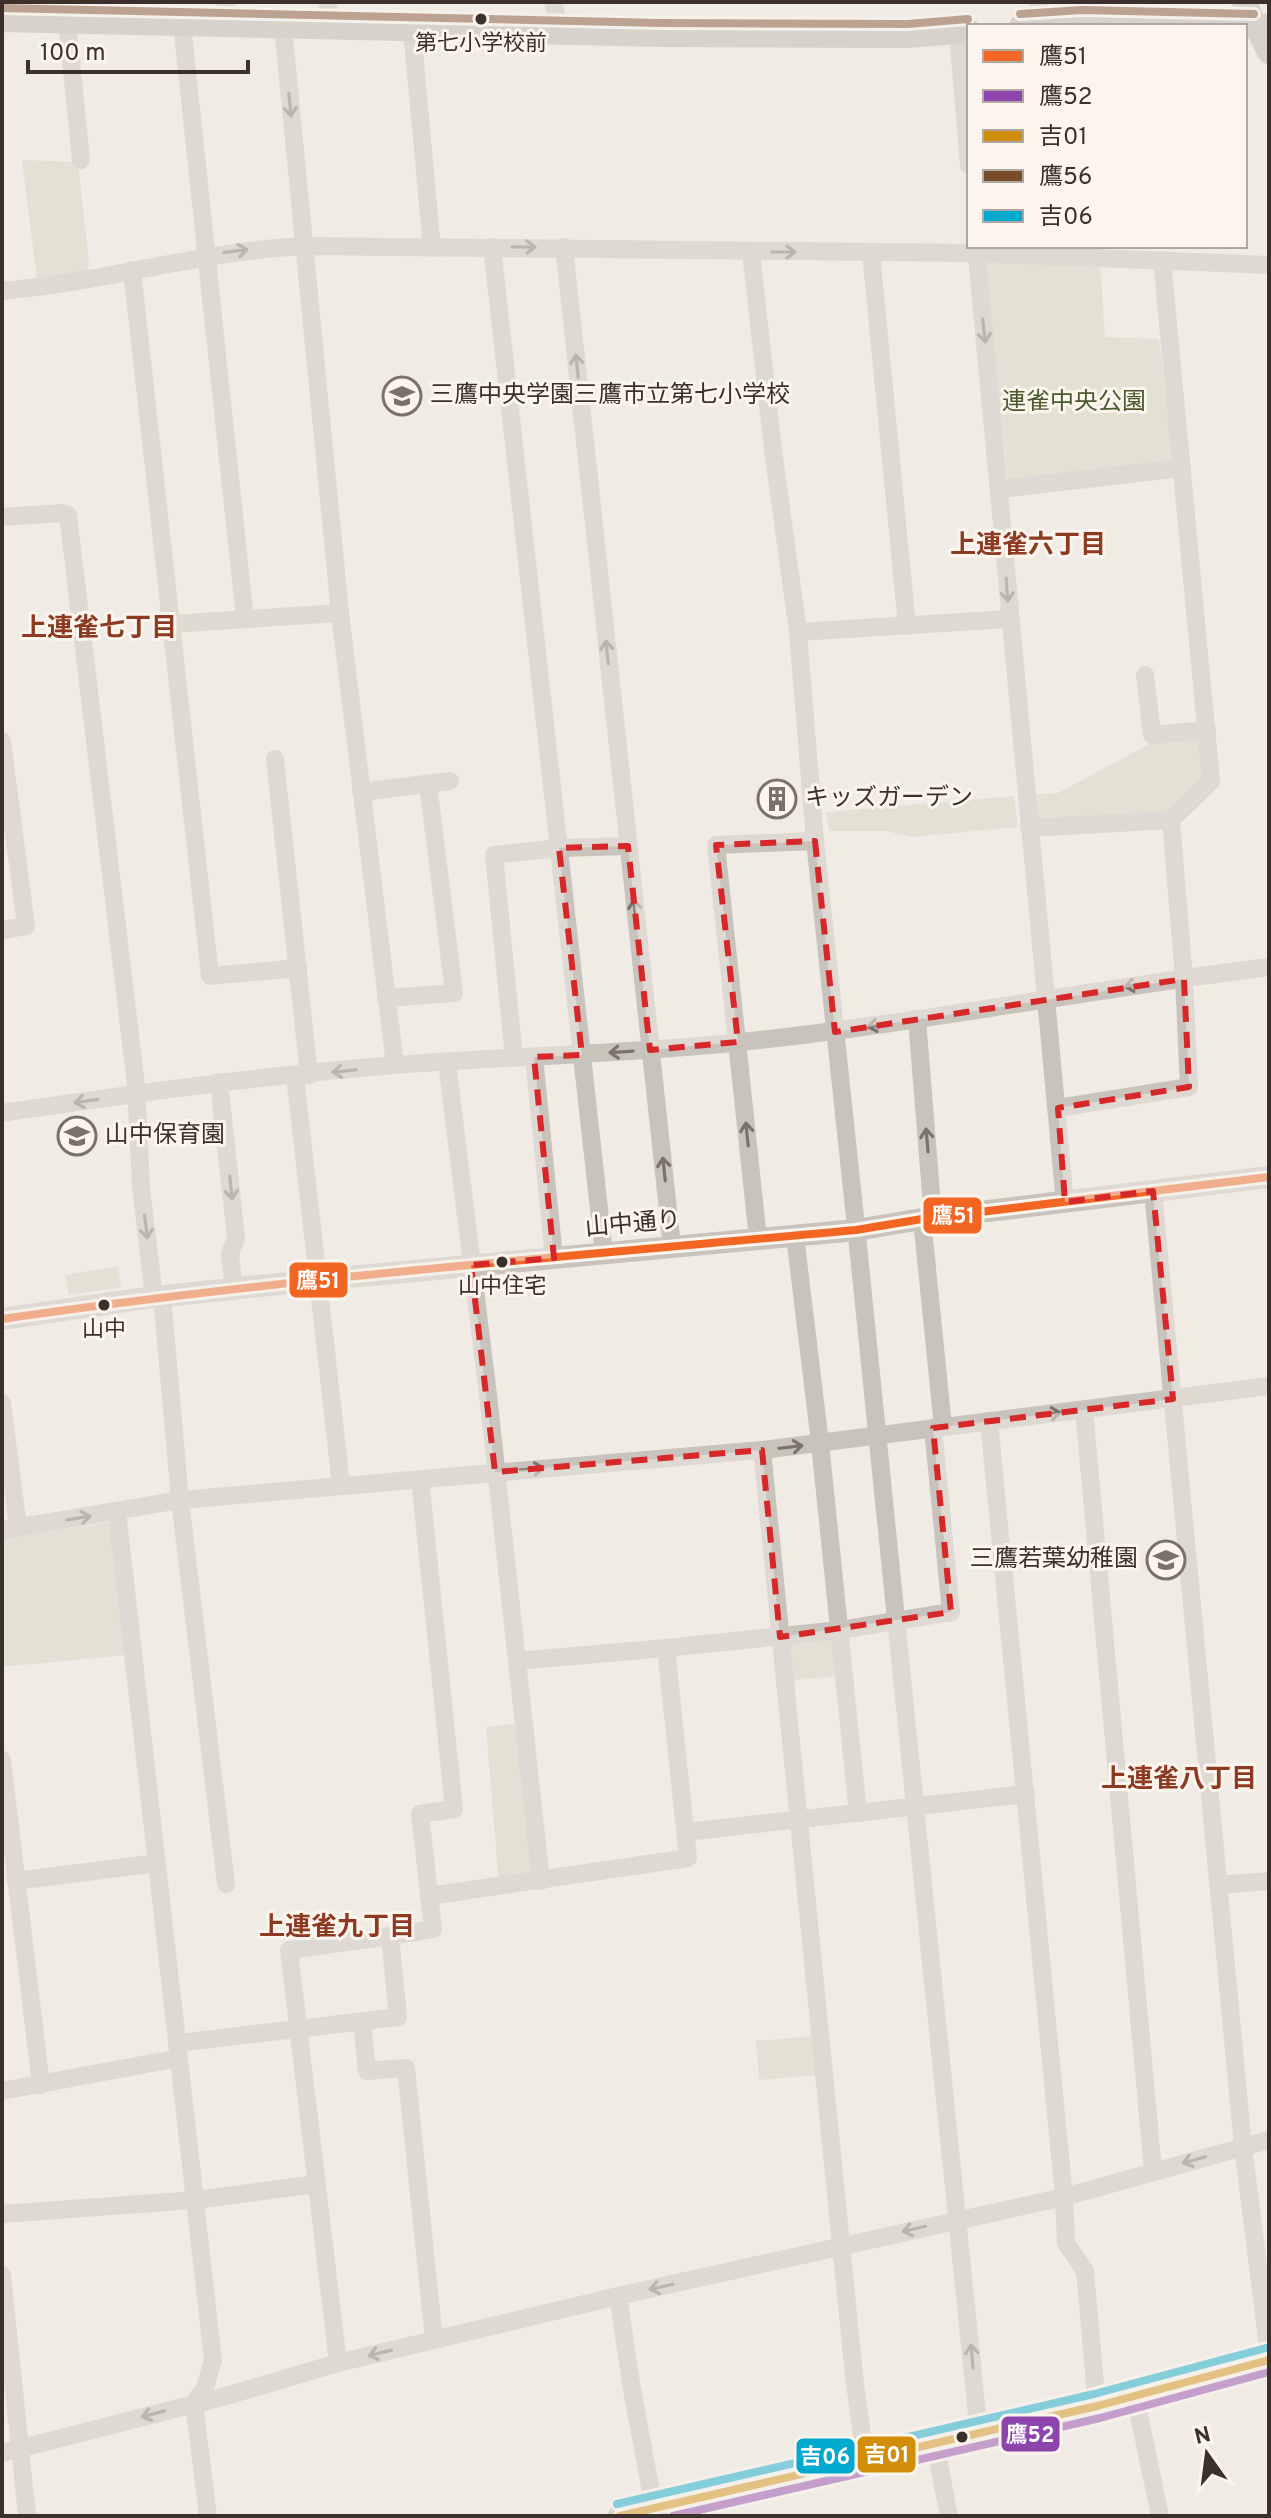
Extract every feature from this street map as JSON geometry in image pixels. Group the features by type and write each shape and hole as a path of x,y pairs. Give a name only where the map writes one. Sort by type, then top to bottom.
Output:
{"main road":[{"path":"1244,2 1262,26 1269,52"},
{"path":"2,20 78,15 231,26 561,33 840,36 964,32"},
{"path":"1034,17 1082,22 1172,24"},
{"path":"639,2513 1097,2406 1269,2360"}],"street":[{"path":"225,2 231,26"},
{"path":"327,2 335,29"},
{"path":"553,2 561,33"},
{"path":"78,15 81,160"},
{"path":"182,24 245,619"},
{"path":"283,27 340,613 395,1065"},
{"path":"412,30 432,248"},
{"path":"964,32 967,112"},
{"path":"2,291 205,256 304,246 871,253 976,250 1269,265"},
{"path":"492,247 604,1254"},
{"path":"564,247 672,1247"},
{"path":"976,250 1065,1203"},
{"path":"751,252 773,450 798,632 815,841 979,2434"},
{"path":"871,253 907,626"},
{"path":"1029,828 1171,820 1211,781 1162,260"},
{"path":"132,270 210,976 298,968"},
{"path":"1000,489 1182,468"},
{"path":"2,517 68,515 136,1085 141,1187 158,1296 226,1884"},
{"path":"171,624 340,613"},
{"path":"798,632 1009,619"},
{"path":"1145,675 1152,735 1207,730"},
{"path":"2,741 26,926 2,930"},
{"path":"275,759 298,968 302,1075 317,1280 341,1485"},
{"path":"361,792 450,781"},
{"path":"386,998 454,993 428,784"},
{"path":"1058,1108 1189,1087 1171,820"},
{"path":"758,1239 716,845 815,841"},
{"path":"514,1058 494,855 559,848 628,846"},
{"path":"2,1113 219,1082 395,1065 650,1050 835,1032 1047,997 1269,967"},
{"path":"517,1661 780,1637 951,1612 917,1019"},
{"path":"534,1057 554,1258"},
{"path":"447,1062 488,1395 541,1881"},
{"path":"219,1082 236,1238 230,1254 234,1289"},
{"name":"山中通り","path":"2,1319 158,1296 856,1230 1269,1177"},
{"path":"1153,1191 1243,2146 1269,2354"},
{"path":"795,1236 858,1813"},
{"path":"2,1403 10,1528 180,1500 762,1450 1269,1386"},
{"path":"1084,1410 1153,2171"},
{"path":"989,1421 1066,2243 1085,2271 1097,2406"},
{"path":"762,1450 865,2460"},
{"path":"338,2363 289,1950 433,1929 420,1814 454,1809 420,1479"},
{"path":"117,1511 213,2360 200,2396 208,2516"},
{"path":"429,1896 688,1858 666,1648"},
{"path":"2,1760 41,2085"},
{"path":"686,1832 1026,1794"},
{"path":"16,1881 157,1863"},
{"path":"1219,1885 1269,1881"},
{"path":"2,2091 41,2085 179,2051 298,2029 398,2017 390,1936"},
{"path":"362,2022 367,2071 406,2068 434,2340"},
{"path":"2,2453 200,2396 226,2396 338,2363 618,2296 1064,2197 1269,2140"},
{"path":"2,2214 195,2200 317,2184"},
{"path":"2,2275 27,2516"},
{"path":"618,2296 632,2389 639,2513"},
{"path":"1135,2396 1160,2516"},
{"path":"935,2444 949,2516"}],"highlighted area":[{"path":"815,841 835,1032 1184,979 1189,1087 1058,1108 1065,1202 1153,1191 1173,1399 933,1428 951,1612 780,1637 762,1450 495,1472 471,1265 554,1258 534,1057 582,1055 559,848 628,846 650,1050 738,1042 716,845"}],"green space":[{"path":"22,160 78,162 89,263 87,271 37,279"},
{"name":"連雀中央公園","path":"985,263 1100,263 1105,337 1159,339 1174,464 1008,483"},
{"path":"1201,736 1204,777 1172,815 1034,824 1032,795 1058,793 1155,741"},
{"path":"1014,796 1018,827 913,837 885,831 829,831 826,812"},
{"path":"118,1266 121,1287 69,1295 65,1275"},
{"path":"110,1522 126,1655 2,1667 2,1538"},
{"path":"835,1636 839,1676 788,1681 784,1641"},
{"path":"523,1723 541,1881 499,1885 486,1727"},
{"path":"812,2036 816,2075 759,2080 756,2041"}],"transit line":[{"name":"鷹56","path":"2,8 662,23 908,24 968,19"},
{"name":"鷹56","path":"1020,14 1082,10 1254,14"},
{"name":"鷹51","path":"2,1319 215,1291 856,1230 922,1219 1269,1177"},
{"name":"吉06","path":"617,2504 1094,2394 1266,2348"},
{"name":"吉01","path":"620,2516 1097,2406 1269,2360"},
{"name":"鷹52","path":"673,2516 1100,2418 1269,2372"}],"place":[{"name":"第七小学校前","path":"481,19"},
{"name":"三鷹中央学園三鷹市立第七小学校","path":"402,396"},
{"name":"キッズガーデン","path":"777,799"},
{"name":"山中保育園","path":"77,1136"},
{"name":"山中住宅","path":"502,1262"},
{"name":"山中","path":"104,1305"},
{"name":"三鷹若葉幼稚園","path":"1166,1560"}],"district":[{"name":"上連雀六丁目","path":"1028,546"},
{"name":"上連雀七丁目","path":"99,629"},
{"name":"上連雀八丁目","path":"1179,1780"},
{"name":"上連雀九丁目","path":"337,1928"}]}
